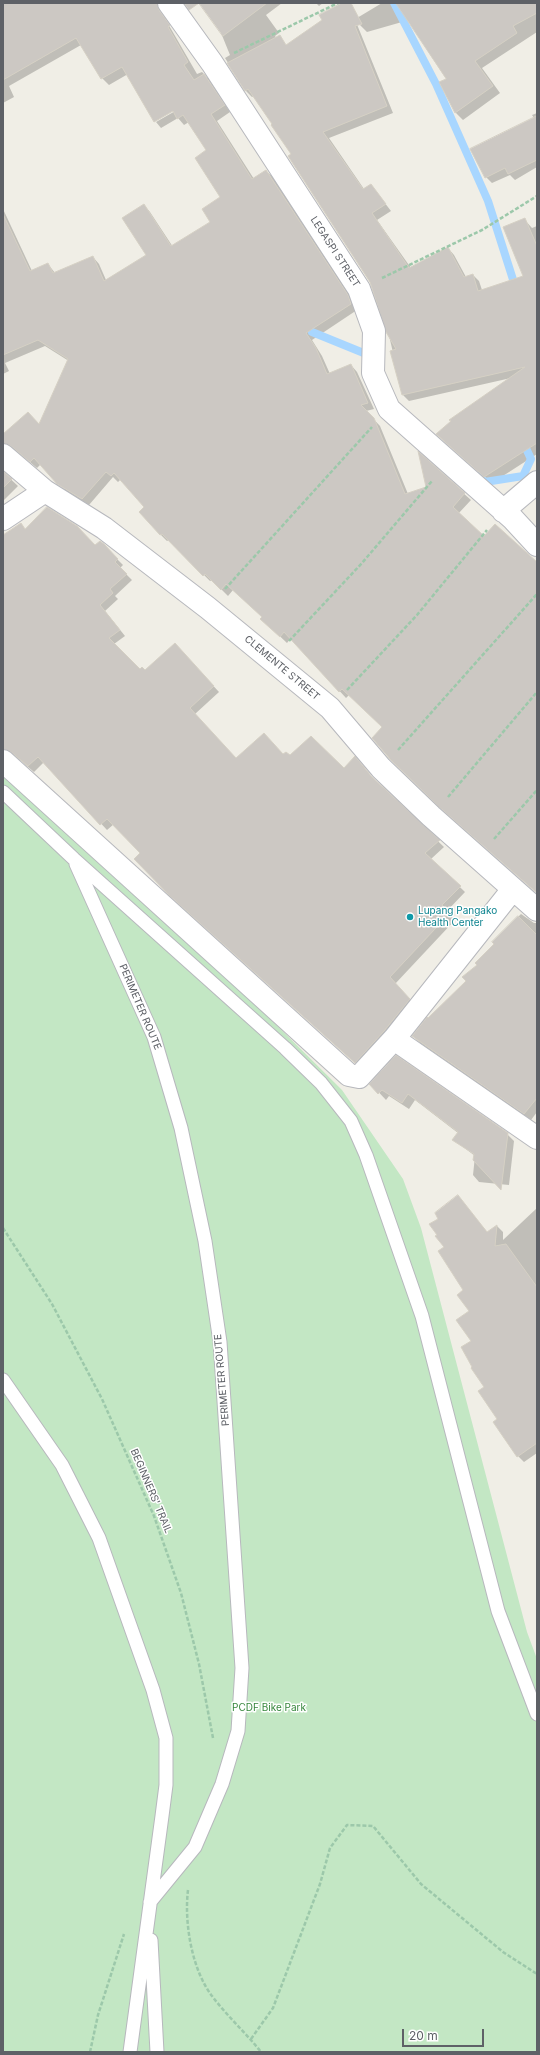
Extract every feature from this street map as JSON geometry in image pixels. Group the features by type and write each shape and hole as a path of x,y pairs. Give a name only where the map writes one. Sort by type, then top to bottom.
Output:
{"street":[{"name":"LEGASPI STREET","path":"169,3 212,63 358,289 374,331 373,374 389,409 503,512 513,519 537,545"},
{"name":"CLEMENTE STREET","path":"3,455 45,491 104,528 208,608 330,708 382,768 431,816 537,910"},
{"path":"503,512 537,482"},
{"path":"3,519 45,491"},
{"path":"3,761 349,1076 359,1077 394,1039 513,889"},
{"path":"394,1039 537,1138"}],"lane":[{"path":"3,792 74,859 285,1048 321,1083 351,1121 366,1155 422,1316 498,1611 537,1714"},
{"name":"PERIMETER ROUTE","path":"74,859 154,1037 181,1128 205,1241 221,1349 242,1668 238,1731 222,1784 195,1847 150,1902"},
{"path":"3,1380 62,1465 99,1538 153,1690 166,1738 166,1785 130,2052"},
{"path":"150,1902 157,2052"}],"path":[{"path":"212,63 338,3"},
{"path":"358,289 482,230 537,196"},
{"path":"208,608 389,409"},
{"path":"272,659 362,563 448,462"},
{"path":"330,708 417,615 503,512"},
{"path":"382,768 537,594"},
{"path":"431,816 537,692"},
{"path":"479,857 537,790"},
{"name":"BEGINNERS' TRAIL","path":"3,1228 52,1304 77,1351 102,1399 154,1516 181,1593 199,1664 214,1739"},
{"path":"251,2039 273,2008 320,1884 330,1848 347,1825 373,1826 422,1884 503,1952 537,1974"},
{"path":"189,1885 188,1930 195,1963 211,1996 261,2052"},
{"path":"90,2052 98,2016 123,1936 150,1902"}],"green space":[{"name":"PCDF Bike Park","path":"3,768 219,968 342,1090 403,1179 421,1228 527,1632 537,1659 537,2052 3,2052"}],"building":[{"path":"3,3 157,3 159,10 170,25 168,27 188,62 184,65 194,80 204,74 225,105 211,114 252,179 266,170 348,295 351,304 306,333 316,348 327,374 351,364 368,403 361,405 374,418 405,494 426,487 418,451 465,493 453,507 484,536 495,524 537,562 537,893 439,807 390,759 372,738 382,727 342,689 339,692 284,632 280,637 260,619 262,617 226,584 221,590 205,574 203,576 162,534 160,535 139,512 144,507 114,473 111,476 106,472 82,499 57,484 34,458 30,462 11,446 3,443 3,434 28,412 39,424 68,359 38,340 3,355 3,214 30,271 48,263 53,273 93,256 104,281 146,255 122,218 144,204 171,246 210,222 202,209 220,197 195,158 206,150 183,115 177,119 173,111 154,122 122,67 101,79 76,38 3,80"},
{"path":"184,3 199,3 189,10"},
{"path":"199,3 267,3 223,36"},
{"path":"342,3 351,3 362,24 355,26 387,106 323,132 363,189 371,184 386,204 372,213 409,268 448,247 464,277 473,274 478,291 523,276 503,227 525,218 537,246 537,443 484,477 436,434 451,421 449,420 525,367 402,395 390,351 396,349 386,332 370,282 288,156 291,154 271,125 272,124 248,89 245,91 227,63 280,35 286,45 322,20 319,15"},
{"path":"396,3 537,3 537,13 513,26 517,33 475,61 493,86 455,113 439,82 446,79"},
{"path":"537,116 537,160 508,174 505,168 485,178 470,149"},
{"path":"3,471 12,479 3,488"},
{"path":"47,507 77,526 95,545 100,541 104,544 118,559 115,562 127,574 110,589 113,593 100,605 120,630 109,638 140,669 142,667 145,670 175,643 214,686 190,708 236,758 264,733 283,754 286,752 290,755 311,736 344,768 355,756 372,777 440,840 425,853 461,886 442,905 450,913 390,977 410,999 355,1063 170,896 134,859 140,853 107,819 100,825 38,757 28,766 11,752 3,749 3,535 21,523 25,529"},
{"path":"518,916 537,935 537,1098 524,1114 412,1036 427,1017 428,1018 466,981 462,977 477,965 475,963 494,944 492,942"},
{"path":"396,1055 508,1133 501,1190 473,1160 474,1154 452,1140 458,1132 408,1094 402,1103 382,1090 378,1094 369,1084"},
{"path":"458,1195 487,1232 497,1225 495,1246 506,1244 537,1287 537,1443 517,1457 493,1422 497,1419 478,1391 484,1387 471,1368 472,1367 461,1347 471,1341 456,1320 469,1311 457,1295 463,1290 438,1251 444,1247 435,1236 437,1235 429,1224 438,1219 435,1213"}],"waterway":[{"path":"394,3 436,84 488,201 516,289"},
{"path":"312,332 371,356"},
{"path":"478,476 485,482 523,476 531,459 524,444 525,441"}],"place":[{"name":"Lupang Pangako Health Center","path":"410,917"}]}
